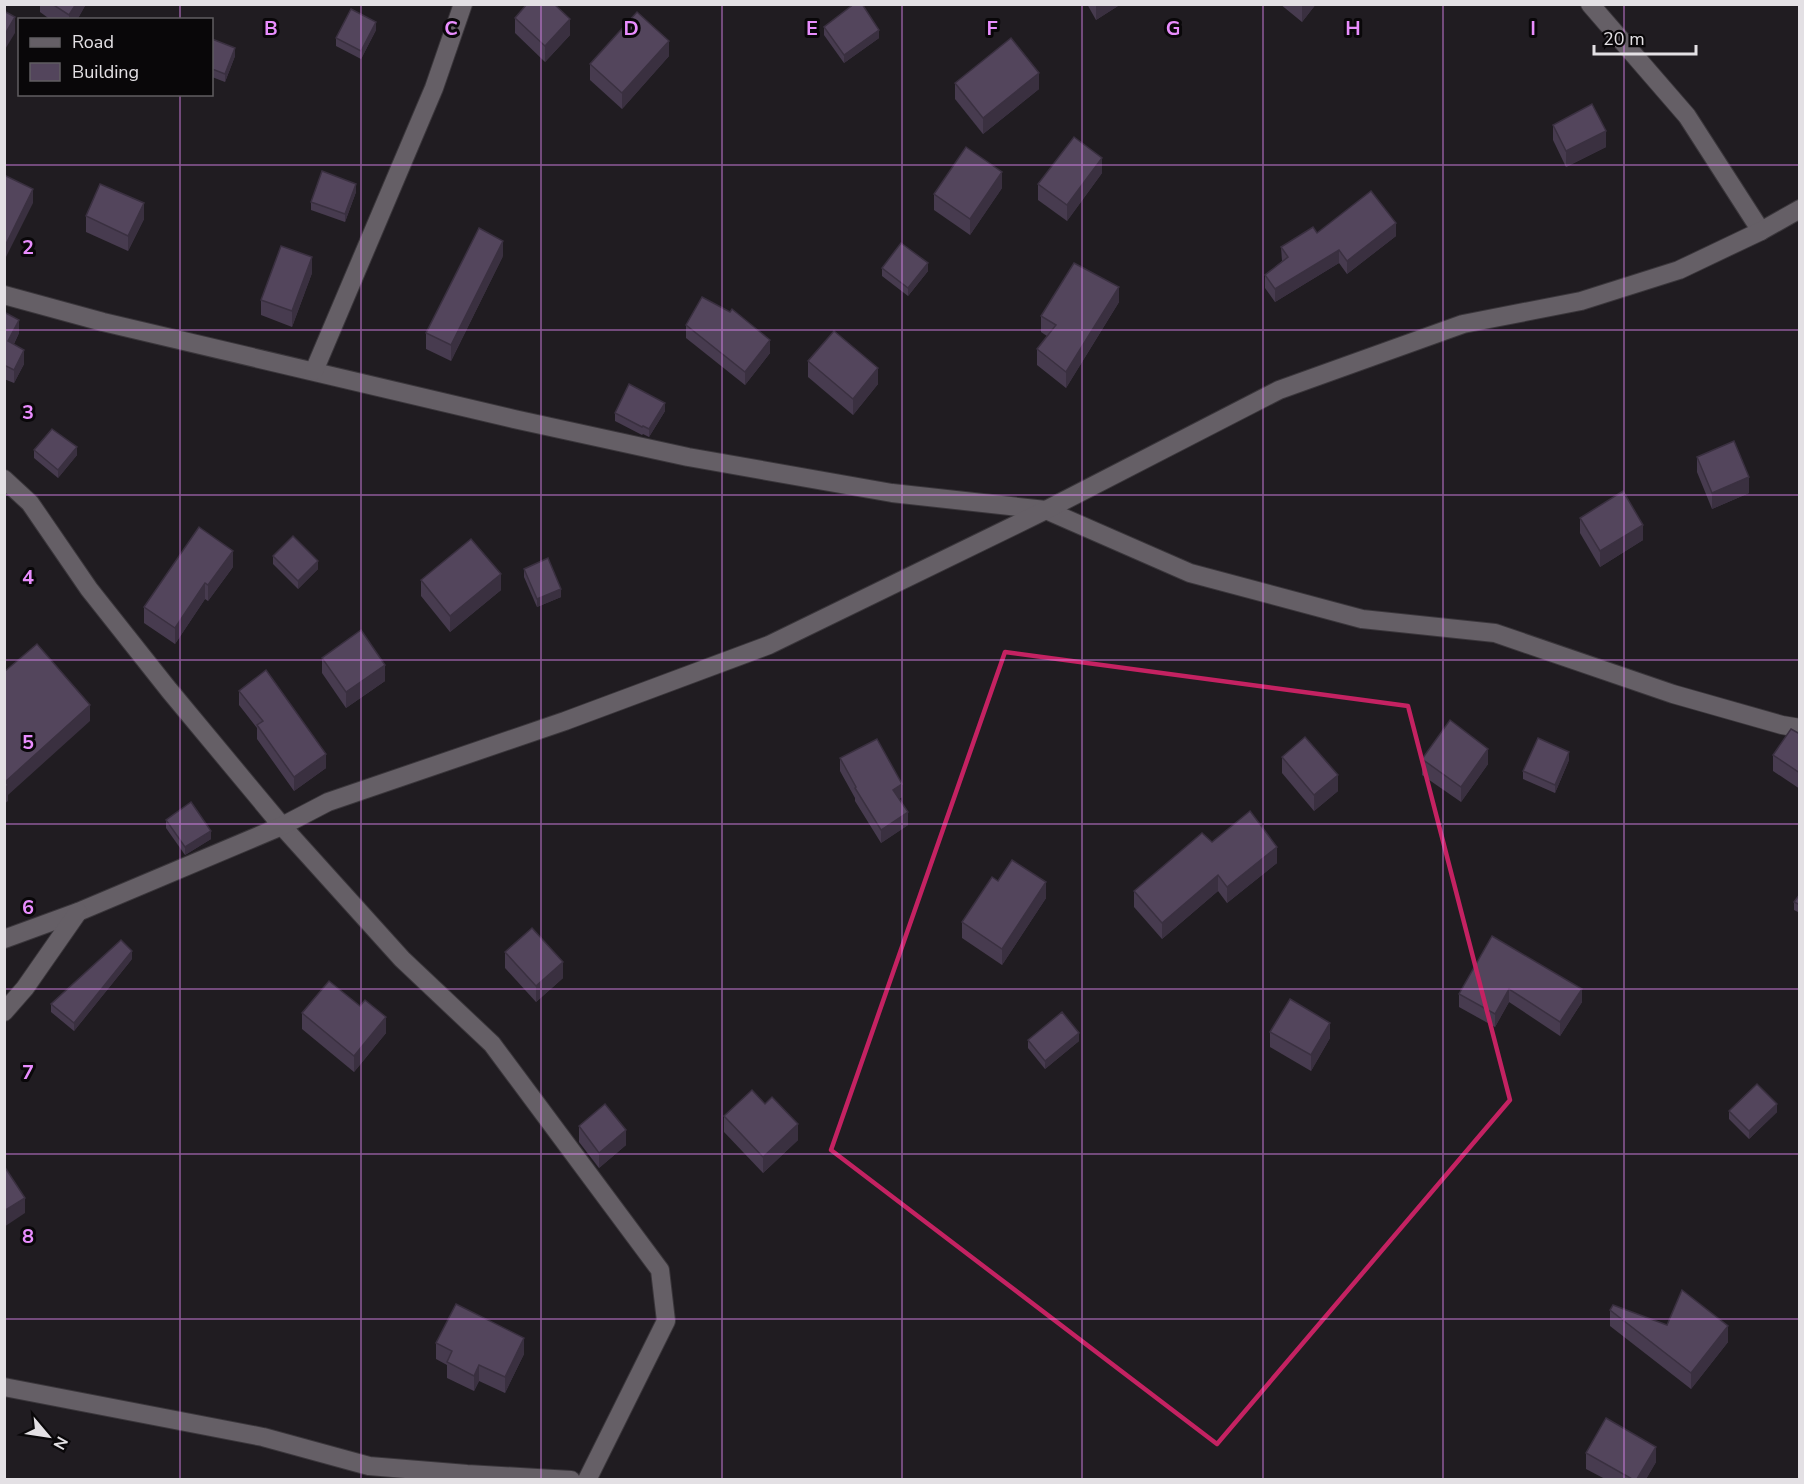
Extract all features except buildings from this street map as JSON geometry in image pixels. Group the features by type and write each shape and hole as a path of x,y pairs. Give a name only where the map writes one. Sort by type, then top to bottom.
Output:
{"street":[{"path":"314,371 434,88 462,4"},
{"path":"1590,4 1687,116 1761,231"},
{"path":"4,939 78,912 282,826 328,802 565,721 769,645 1046,510 1279,390 1463,324 1581,301 1679,270 1761,231 1800,209"},
{"path":"4,295 103,322 688,458 892,493 1046,510 1190,573 1362,619 1495,633 1673,694 1800,728"},
{"path":"4,479 30,503 89,589 282,826 402,959 492,1044 660,1270 666,1321 587,1479"},
{"path":"4,1012 25,988 78,912"},
{"path":"4,1387 263,1437 369,1466 571,1479"}],"highlighted area":[{"path":"1005,652 1408,706 1510,1100 1217,1444 831,1150"}]}
